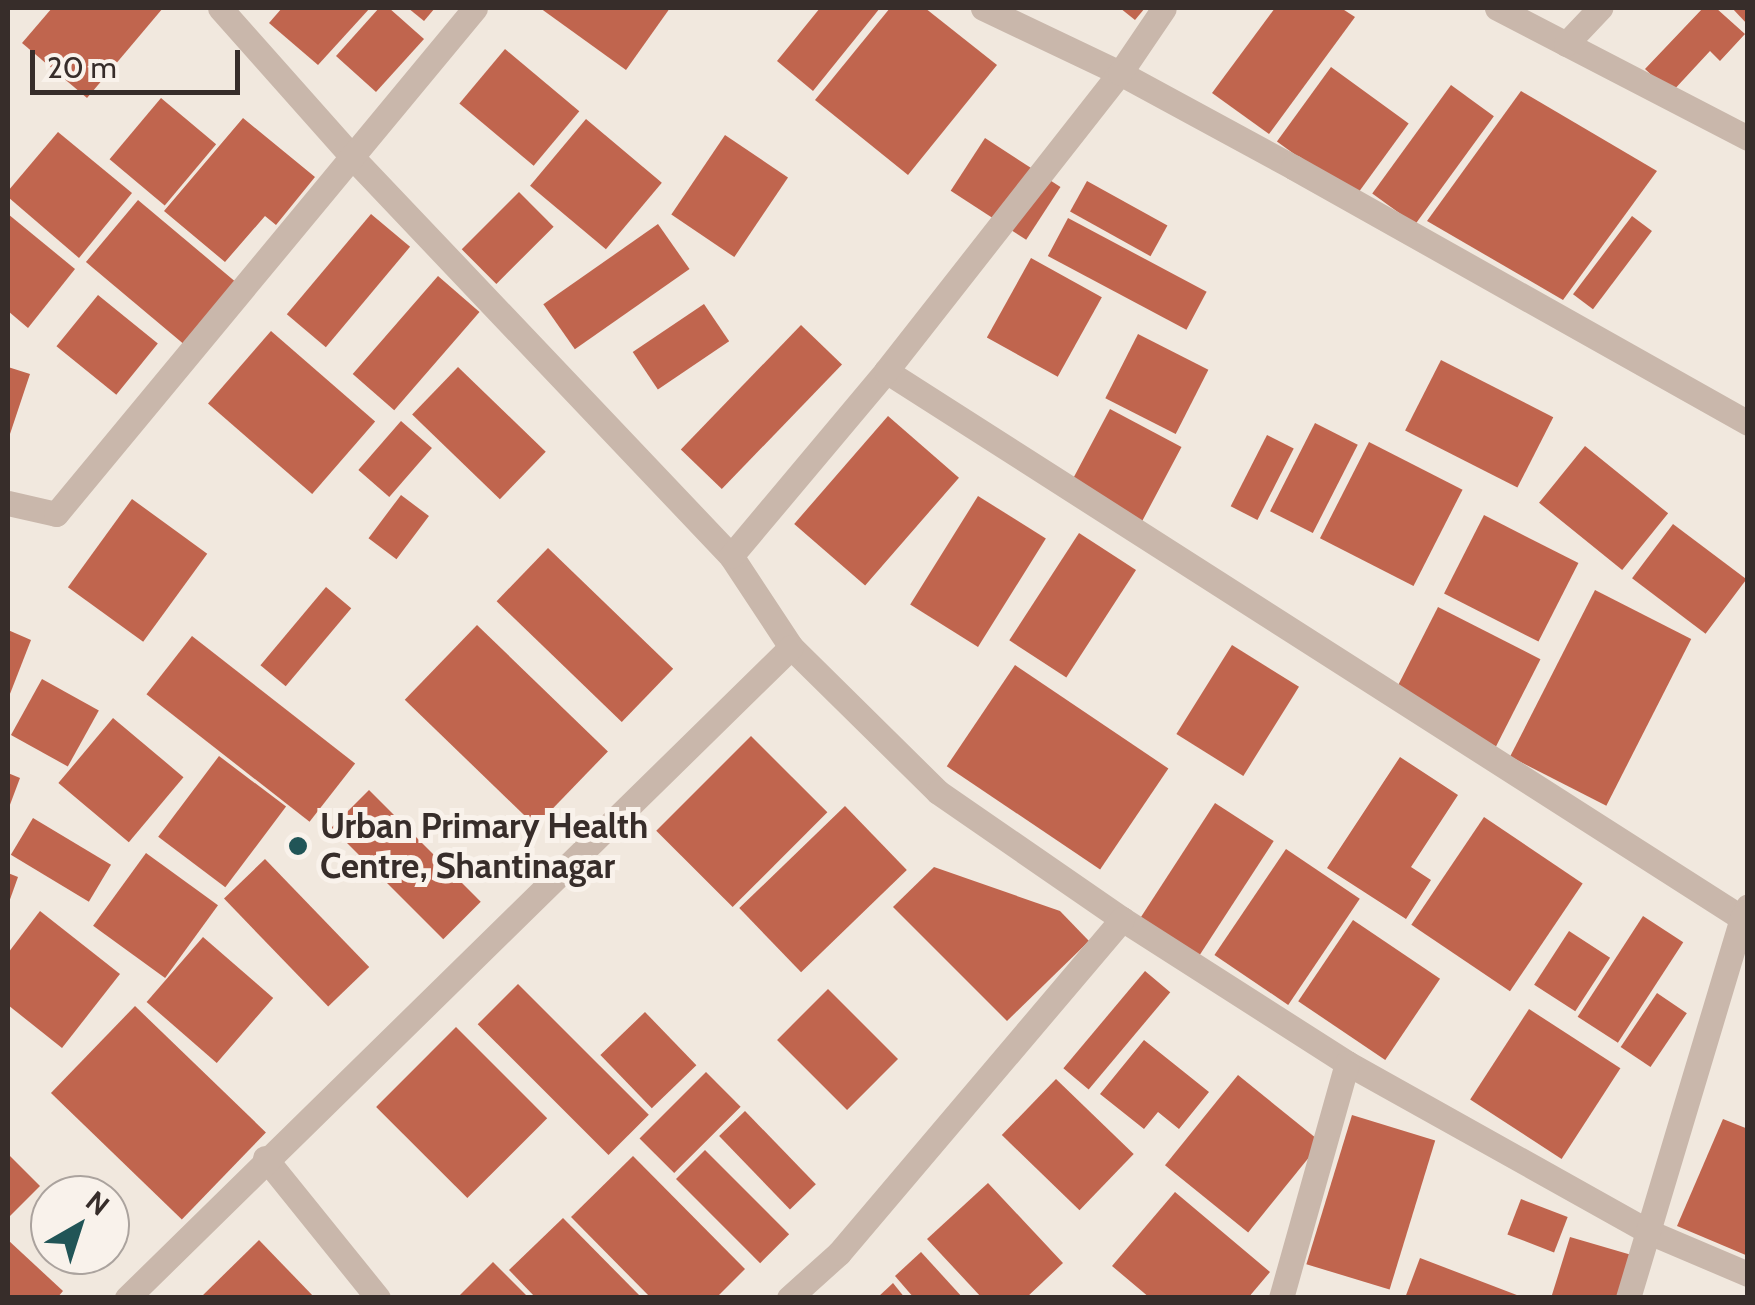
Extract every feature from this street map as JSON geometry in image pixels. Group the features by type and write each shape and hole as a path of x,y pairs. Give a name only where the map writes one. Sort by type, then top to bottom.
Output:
{"street":[{"path":"220,8 353,158 731,556 791,647 938,792 1122,920 1348,1063 1649,1232 1748,1274"},
{"path":"8,503 56,514 475,8"},
{"path":"984,8 1120,74 1748,423"},
{"path":"731,556 886,371 1120,74 1164,8"},
{"path":"1497,8 1748,138"},
{"path":"1566,44 1600,8"},
{"path":"886,371 1745,912 1628,1298"},
{"path":"127,1298 791,647"},
{"path":"788,1298 839,1253 1122,920"},
{"path":"1281,1298 1348,1063"},
{"path":"266,1158 378,1298"}],"building":[{"path":"52,8 163,8 87,98 22,43"},
{"path":"282,8 370,8 318,65 269,23"},
{"path":"379,8 389,8 424,39 376,92 336,56"},
{"path":"408,8 435,8 424,21"},
{"path":"540,8 670,8 626,70"},
{"path":"820,8 880,8 813,91 777,61"},
{"path":"890,8 925,8 997,65 908,175 815,100"},
{"path":"1120,8 1145,8 1135,20"},
{"path":"1275,8 1341,8 1355,17 1269,134 1212,93"},
{"path":"1703,8 1716,8 1745,34 1720,61 1710,51 1671,93 1645,69"},
{"path":"1732,8 1748,8 1748,25"},
{"path":"505,49 579,111 534,166 459,103"},
{"path":"1331,67 1409,123 1355,198 1277,141"},
{"path":"1451,85 1494,116 1415,225 1372,193"},
{"path":"1521,91 1657,171 1563,300 1427,221"},
{"path":"161,98 216,144 165,206 110,159"},
{"path":"243,118 315,177 276,225 265,216 225,262 164,211"},
{"path":"586,119 662,183 606,249 530,186"},
{"path":"58,132 132,193 79,258 8,197 8,191"},
{"path":"725,135 788,177 734,257 671,215"},
{"path":"985,138 1060,187 1026,240 951,191"},
{"path":"1087,181 1167,226 1150,256 1070,212"},
{"path":"519,192 554,227 496,284 462,249"},
{"path":"138,200 240,285 188,348 86,262"},
{"path":"8,214 75,269 28,328 8,311"},
{"path":"371,214 410,247 326,347 287,314"},
{"path":"1632,216 1652,231 1593,309 1573,294"},
{"path":"1068,218 1207,292 1186,330 1048,256"},
{"path":"658,224 690,269 575,349 543,304"},
{"path":"1031,258 1102,297 1058,377 987,338"},
{"path":"438,276 480,312 394,410 353,374"},
{"path":"98,295 158,343 116,395 56,346"},
{"path":"704,304 729,341 658,389 633,352"},
{"path":"801,325 842,365 722,489 681,449"},
{"path":"271,331 375,422 312,494 208,403"},
{"path":"1138,334 1208,370 1176,434 1105,398"},
{"path":"1441,360 1553,417 1517,488 1405,430"},
{"path":"8,367 30,374 8,440"},
{"path":"458,367 546,452 500,499 412,414"},
{"path":"1110,409 1182,447 1141,523 1070,485"},
{"path":"888,416 959,478 865,586 794,524"},
{"path":"401,421 432,448 389,497 358,470"},
{"path":"1315,423 1358,445 1313,533 1270,511"},
{"path":"1267,435 1294,449 1257,520 1231,506"},
{"path":"1369,442 1463,490 1414,586 1320,538"},
{"path":"1585,446 1668,513 1622,570 1539,503"},
{"path":"401,495 429,516 396,559 369,538"},
{"path":"978,496 1046,538 978,647 910,605"},
{"path":"132,499 207,554 143,642 68,587"},
{"path":"1484,515 1578,563 1538,642 1444,593"},
{"path":"1673,524 1746,579 1706,634 1632,578"},
{"path":"1079,533 1136,570 1066,677 1009,640"},
{"path":"548,548 673,669 622,722 497,601"},
{"path":"326,587 351,608 286,686 260,665"},
{"path":"1595,590 1691,639 1606,806 1510,757"},
{"path":"1438,607 1540,659 1496,747 1394,694"},
{"path":"477,625 608,751 536,826 405,700"},
{"path":"8,630 31,640 8,699"},
{"path":"192,636 355,763 310,822 146,694"},
{"path":"1232,645 1299,687 1243,776 1176,734"},
{"path":"1015,665 1168,768 1100,870 947,766"},
{"path":"42,679 99,711 68,766 11,735"},
{"path":"113,718 183,777 129,842 58,783"},
{"path":"751,736 827,812 733,907 656,831"},
{"path":"219,756 286,807 225,887 158,837"},
{"path":"1400,757 1458,795 1411,867 1431,880 1406,919 1327,868"},
{"path":"8,773 20,778 8,810"},
{"path":"369,790 481,902 443,939 332,827"},
{"path":"1215,803 1274,841 1199,957 1140,919"},
{"path":"845,806 907,870 801,972 739,908"},
{"path":"1484,817 1583,884 1510,991 1411,925"},
{"path":"33,818 111,865 89,902 11,855"},
{"path":"1286,849 1360,899 1288,1005 1214,955"},
{"path":"146,853 218,905 165,978 93,926"},
{"path":"265,859 369,967 328,1006 224,899"},
{"path":"934,867 1060,911 1089,941 1007,1021 893,907"},
{"path":"8,873 18,877 8,905"},
{"path":"40,911 120,974 62,1048 8,1005 8,953"},
{"path":"1643,916 1683,942 1618,1043 1578,1017"},
{"path":"1353,920 1440,979 1385,1060 1298,1001"},
{"path":"1569,931 1610,958 1575,1011 1534,985"},
{"path":"203,937 273,998 217,1063 147,1002"},
{"path":"1145,971 1170,992 1089,1089 1063,1068"},
{"path":"518,984 649,1115 609,1155 478,1024"},
{"path":"828,989 898,1059 847,1110 777,1040"},
{"path":"1657,993 1687,1013 1650,1067 1621,1047"},
{"path":"135,1006 266,1132 182,1219 51,1093"},
{"path":"1529,1009 1620,1068 1562,1159 1470,1100"},
{"path":"645,1012 696,1065 652,1108 600,1055"},
{"path":"456,1027 547,1118 467,1198 376,1107"},
{"path":"1144,1040 1209,1092 1179,1129 1158,1112 1144,1129 1100,1094"},
{"path":"706,1072 741,1107 674,1173 640,1138"},
{"path":"1238,1075 1321,1142 1248,1232 1165,1165"},
{"path":"1056,1079 1134,1154 1080,1210 1002,1135"},
{"path":"745,1111 816,1184 790,1209 719,1136"},
{"path":"1352,1115 1435,1140 1390,1290 1306,1264"},
{"path":"1723,1119 1748,1129 1748,1256 1677,1226"},
{"path":"705,1150 789,1234 760,1263 676,1179"},
{"path":"8,1154 30,1176 30,1196 8,1218"},
{"path":"633,1156 745,1269 716,1298 651,1298 571,1217"},
{"path":"988,1183 1063,1263 1026,1298 982,1298 927,1239"},
{"path":"1175,1192 1270,1272 1248,1298 1150,1298 1112,1266"},
{"path":"1521,1199 1568,1217 1554,1252 1507,1234"},
{"path":"563,1218 642,1298 536,1298 509,1270"},
{"path":"1570,1237 1635,1256 1622,1298 1551,1298"},
{"path":"8,1240 30,1260 30,1275 46,1275 63,1291 57,1298 8,1298"},
{"path":"259,1240 315,1298 200,1298"},
{"path":"921,1252 963,1298 914,1298 895,1276"},
{"path":"1420,1258 1522,1297 1522,1298 1405,1298"},
{"path":"493,1262 529,1298 457,1298"},
{"path":"893,1283 905,1298 877,1298"}],"place":[{"name":"Urban Primary Health Centre, Shantinagar","path":"298,846"}]}
